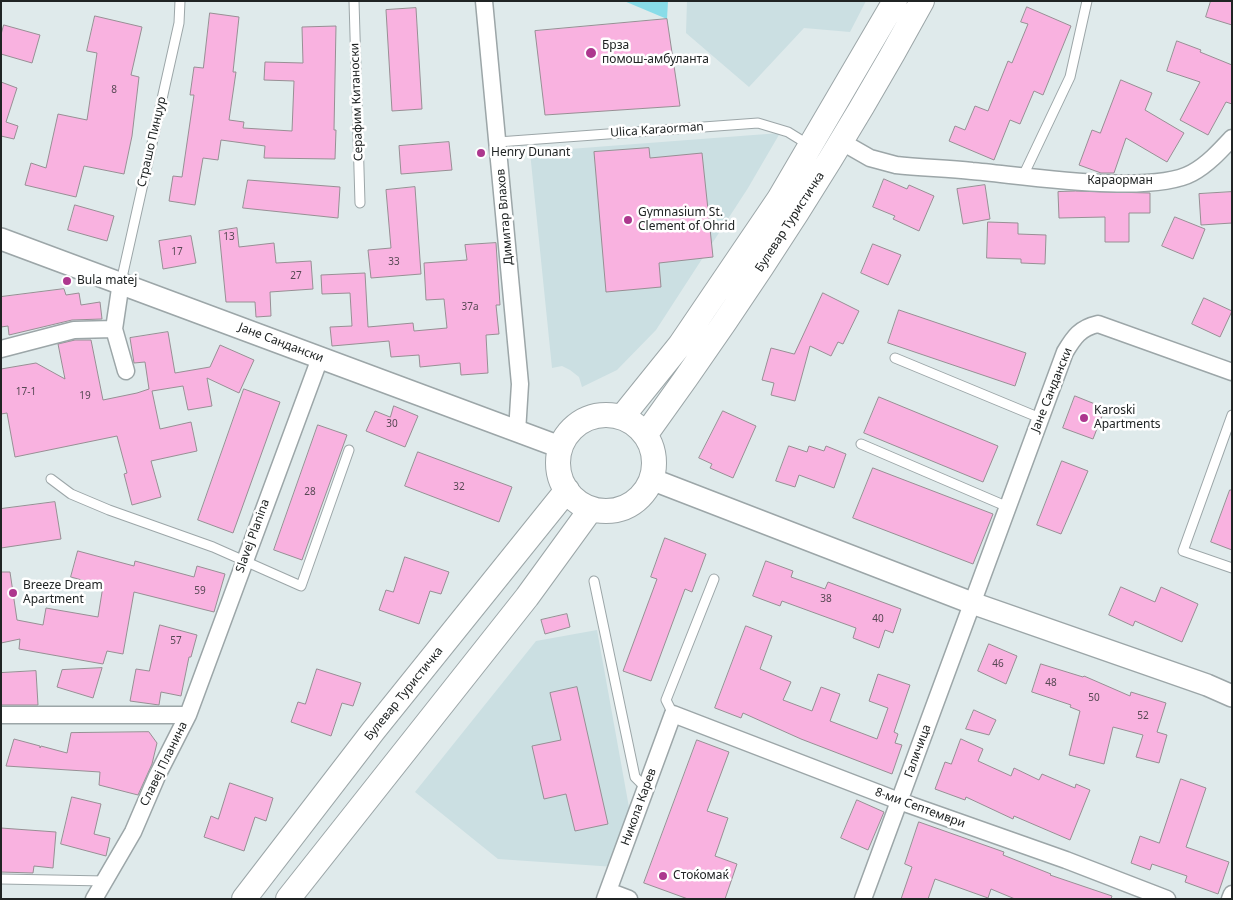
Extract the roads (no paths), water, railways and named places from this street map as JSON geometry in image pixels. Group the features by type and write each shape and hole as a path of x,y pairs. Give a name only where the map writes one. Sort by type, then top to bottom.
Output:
{"main road":[{"name":"Булевар Туристичка","path":"622,417 680,345 779,198 895,1"},
{"name":"Булевар Туристичка","path":"646,434 755,277 842,142 922,1"},
{"path":"610,414 629,419 646,434 653,448 655,467 651,479 637,500 621,510 602,511 583,506 567,490 559,477 557,458 563,440 575,425 591,416 610,414"},
{"name":"Булевар Туристичка","path":"244,899 374,730 567,490"},
{"path":"288,899 527,597 591,509"}],"street":[{"name":"Димитар Влахов","path":"484,1 520,384 517,432"},
{"name":"Караорман","path":"842,142 870,158 896,165 1086,182 1162,181 1190,174 1216,155 1232,138"},
{"name":"Јане Сандански","path":"1,239 121,282 560,448"},
{"path":"121,282 114,329 126,371"},
{"name":"Јане Сандански","path":"972,603 1065,352 1084,327 1098,324 1113,328 1232,372"},
{"path":"1,349 74,330 114,329"},
{"name":"Slavej Planina","path":"188,715 320,358"},
{"path":"651,479 972,603 1207,685 1232,696"},
{"name":"Галичица","path":"863,899 972,603"},
{"name":"Никола Карев","path":"607,895 673,714"},
{"name":"8-ми Септември","path":"673,714 899,801 1066,860 1167,899"},
{"name":"Славеј Планина","path":"1,715 188,715 157,776 134,832 94,899"},
{"path":"1230,899 1232,894"},
{"path":"607,895 629,899"}],"lane":[{"name":"Страшо Пинџур","path":"121,282 179,24 180,1"},
{"name":"Серафим Китаноски","path":"354,1 360,203"},
{"path":"1023,176 1070,77 1086,1"},
{"name":"Ulica Karaorman","path":"498,142 758,123 788,132 811,146"},
{"path":"895,358 1040,418"},
{"path":"1232,416 1182,551 1232,568"},
{"path":"861,444 1008,507"},
{"path":"51,479 71,494 108,510 213,547 302,586 349,450"},
{"path":"673,714 666,700 714,579"},
{"path":"594,581 635,778 646,788"},
{"path":"1,879 104,881"}],"place":[{"name":"Брза помош-амбуланта","path":"591,53"},
{"name":"Henry Dunant","path":"481,153"},
{"name":"Gymnasium St. Clement of Ohrid","path":"628,220"},
{"name":"Bula matej","path":"67,281"},
{"name":"Karoski Apartments","path":"1084,418"},
{"name":"Breeze Dream Apartment","path":"13,593"},
{"name":"Стоќомаќ","path":"663,876"}]}
